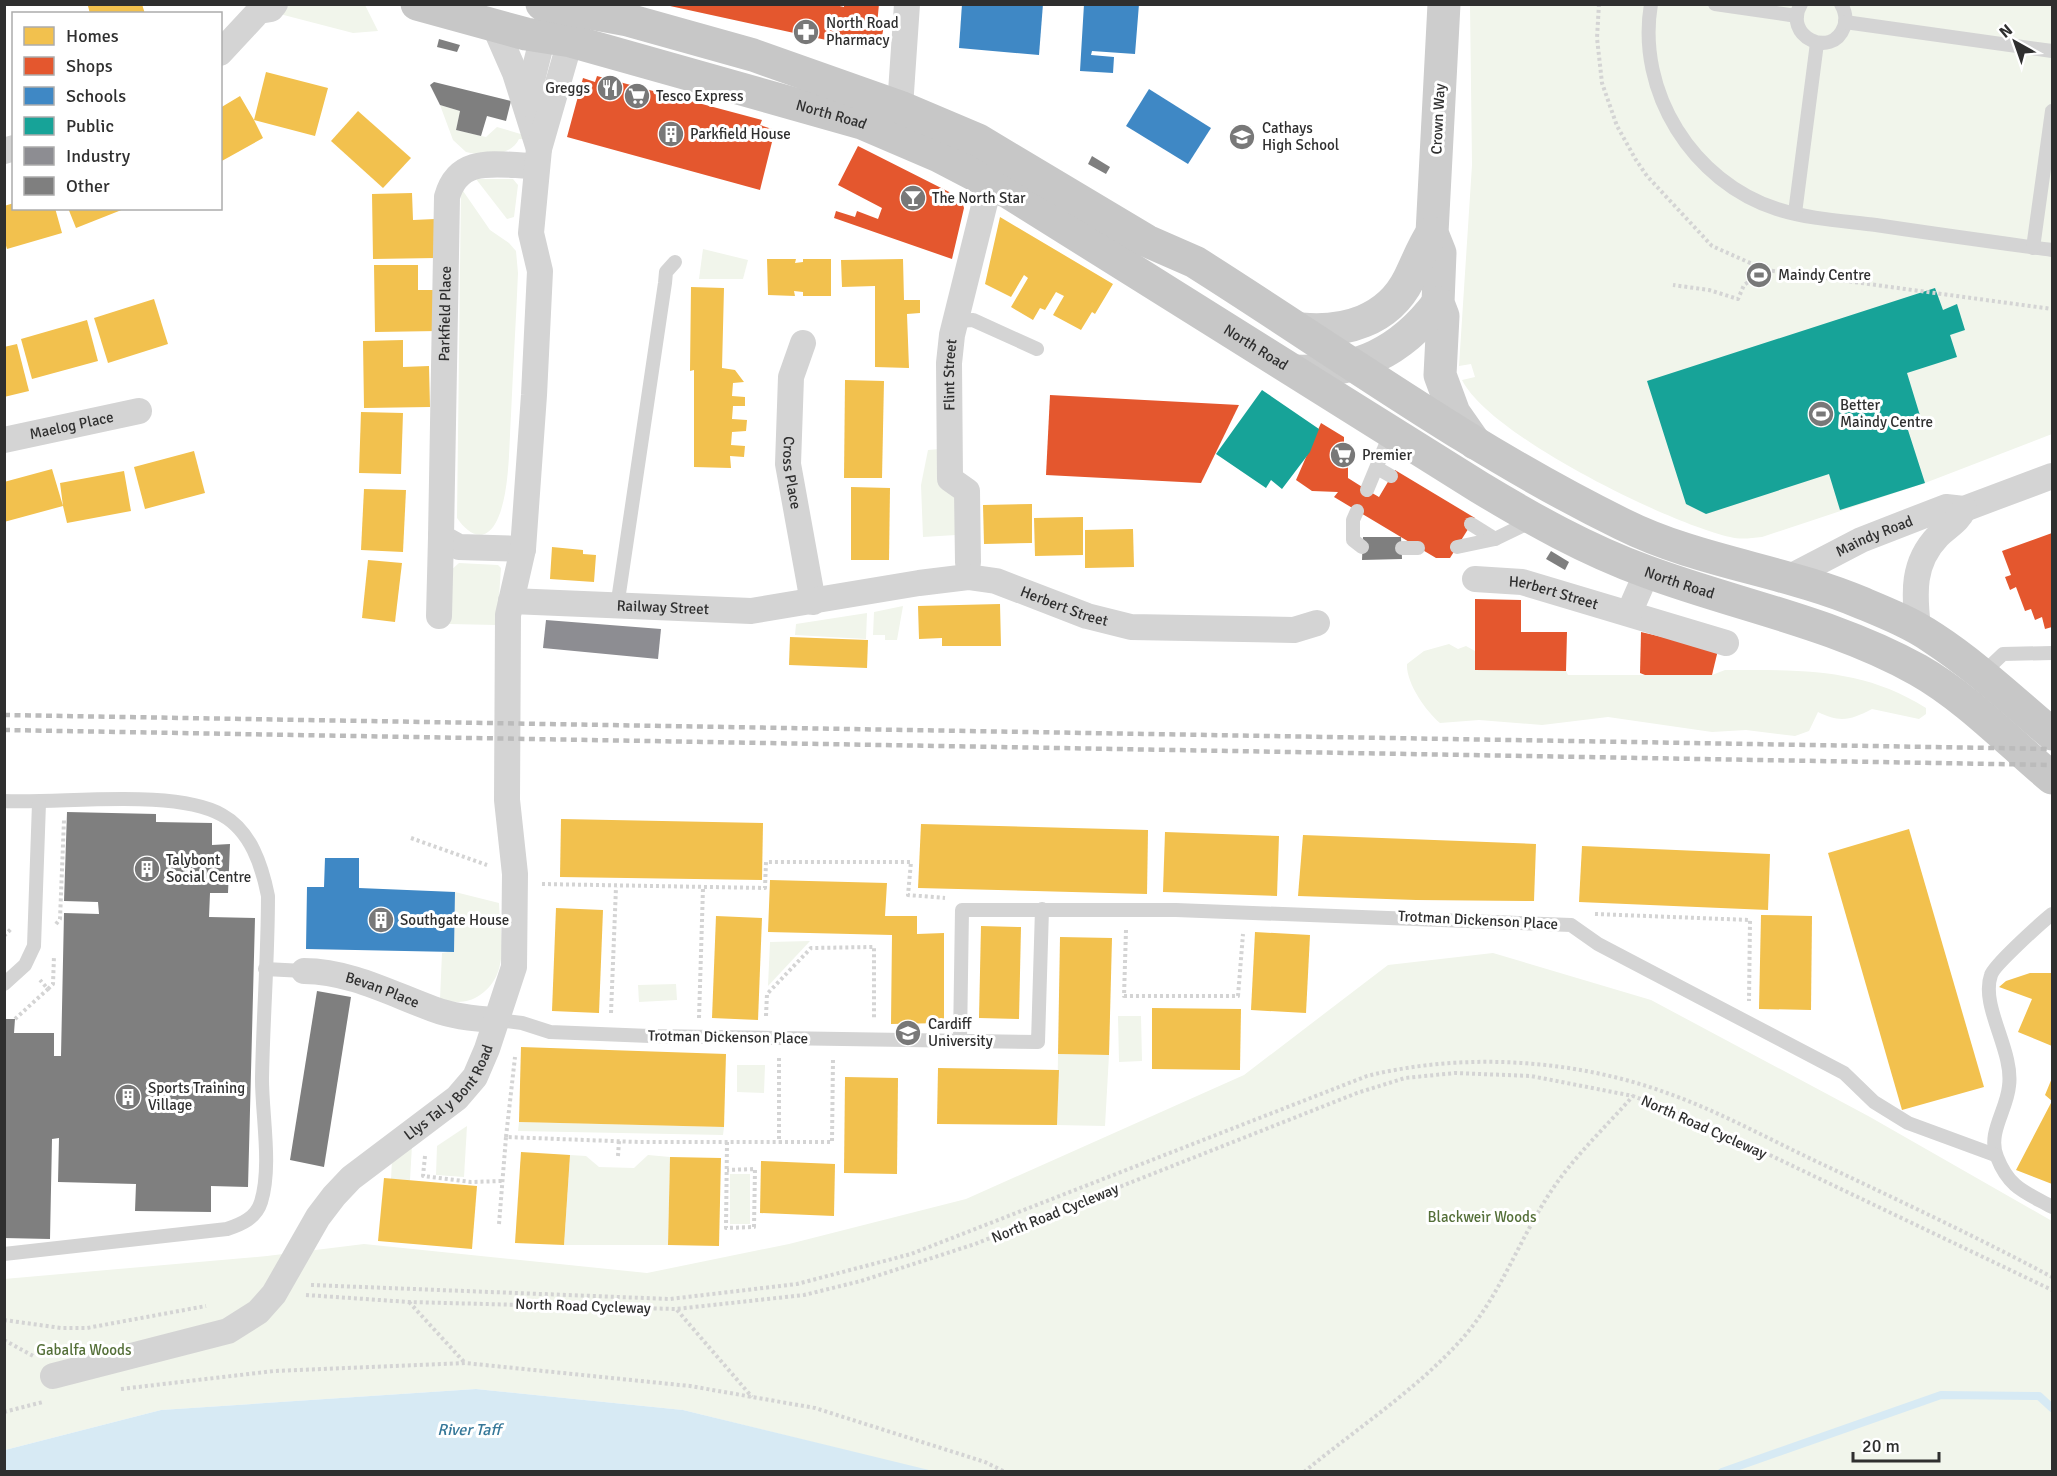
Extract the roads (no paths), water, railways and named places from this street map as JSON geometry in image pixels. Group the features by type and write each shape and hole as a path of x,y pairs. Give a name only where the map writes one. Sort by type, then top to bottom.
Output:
{"main road":[{"name":"North Road","path":"417,4 494,25 629,12 900,106 957,130 1015,160 1147,241 1196,262 1301,329 1353,367 1475,443 1578,502 1689,552 1788,578 1862,603 1918,628 1989,681 2052,734"},
{"name":"North Road","path":"557,20 861,123 939,156 990,182 1391,432 1536,519 1647,572 1842,634 1921,671 1953,694 2052,778"}],"street":[{"path":"900,106 908,4"},
{"name":"Crown Way","path":"1444,4 1432,233 1440,253 1438,303 1443,316 1440,375 1454,412 1475,443"},
{"path":"222,51 264,7"},
{"path":"526,104 557,20"},
{"path":"511,601 523,549 540,271 531,233 538,158 557,20"},
{"path":"494,25 526,104 538,158"},
{"name":"Parkfield Place","path":"439,615 447,197 454,179 467,168 538,158"},
{"name":"Flint Street","path":"968,562 967,491 950,479 949,363 990,182"},
{"name":"Crown Way","path":"1301,329 1327,331 1352,327 1384,310 1409,279 1419,254 1432,233"},
{"path":"1295,371 1318,372 1353,367 1375,358 1402,341 1420,325 1438,303"},
{"name":"Cross Place","path":"803,343 791,376 788,464 813,602"},
{"name":"Maelog Place","path":"4,440 139,411"},
{"name":"Maindy Road","path":"1788,578 1861,540 1946,507 1964,509 2052,476"},
{"name":"Maindy Road","path":"1918,628 1914,592 1920,562 1940,534 1957,523 1964,509"},
{"path":"441,537 459,547 523,549"},
{"path":"1629,613 1647,572"},
{"name":"Herbert Street","path":"813,602 919,583 968,577 996,581 1087,616 1131,627 1294,630 1317,623"},
{"name":"Herbert Street","path":"1475,579 1522,582 1726,642"},
{"name":"Railway Street","path":"511,601 751,611 813,602"},
{"name":"Llys Tal y Bont Road","path":"51,1388 228,1331 258,1312 277,1288 318,1217 339,1190 396,1142 457,1098 475,1077 514,967 515,874 507,800 508,615 511,601"},
{"name":"Bevan Place","path":"304,971 321,971 367,984 434,1010 467,1018 497,1020"}],"lane":[{"path":"1651,4 1649,23 1653,69 1666,110 1699,159 1729,185 1761,202 1795,213 2052,250"},
{"path":"1715,4 1799,10 1799,30 1810,41 1817,43 1825,43 1839,36 1845,22 1841,4"},
{"path":"1845,22 2052,51"},
{"path":"1795,213 1817,43"},
{"path":"2033,248 2052,111"},
{"path":"617,607 666,272 675,262"},
{"path":"957,321 973,320 1037,349"},
{"path":"1384,489 1369,486 1391,432"},
{"path":"1377,468 1391,476"},
{"path":"1358,511 1353,520 1353,540 1362,547"},
{"path":"1465,543 1495,539 1536,519"},
{"path":"1471,524 1495,539"},
{"path":"1402,548 1418,548"},
{"path":"1989,681 2003,654 2052,653"},
{"path":"4,801 178,802 208,808 224,815 245,836 264,873 268,896 262,1080 265,1170 261,1202 255,1215 242,1224 227,1229 4,1254"},
{"path":"4,984 25,965 34,946 39,803"},
{"name":"Trotman Dickenson Place","path":"497,1020 522,1023 550,1032 1038,1042 1042,909"},
{"name":"Trotman Dickenson Place","path":"960,1041 962,910 1307,913 1571,925 1598,944 1844,1072 1874,1102 1908,1123 1995,1155"},
{"path":"2052,914 1991,972 1988,989 2007,1056 2010,1086 1994,1134 1995,1155 2010,1183 2052,1207"},
{"name":"Bevan Place","path":"265,969 304,971"}],"water":[{"name":"River Taff","path":"476,1389 683,1410 933,1471 5,1471 5,1450 161,1410"}],"waterway":[{"path":"1722,1472 1941,1395 2039,1396 2052,1408"}],"railway":[{"path":"4,715 2052,749"},
{"path":"4,730 2052,765"}],"place":[{"name":"North Road Pharmacy","path":"806,32"},
{"name":"Greggs","path":"610,88"},
{"name":"Tesco Express","path":"637,96"},
{"name":"Parkfield House","path":"671,134"},
{"name":"Cathays High School","path":"1242,137"},
{"name":"The North Star","path":"913,198"},
{"name":"Maindy Centre","path":"1759,275"},
{"name":"Better Maindy Centre","path":"1821,414"},
{"name":"Premier","path":"1343,455"},
{"name":"Talybont Social Centre","path":"147,869"},
{"name":"Southgate House","path":"381,920"},
{"name":"Cardiff University","path":"908,1033"},
{"name":"Sports Training Village","path":"128,1097"}],"park label":[{"name":"Blackweir Woods","path":"1482,1217"},
{"name":"Gabalfa Woods","path":"84,1350"}]}
